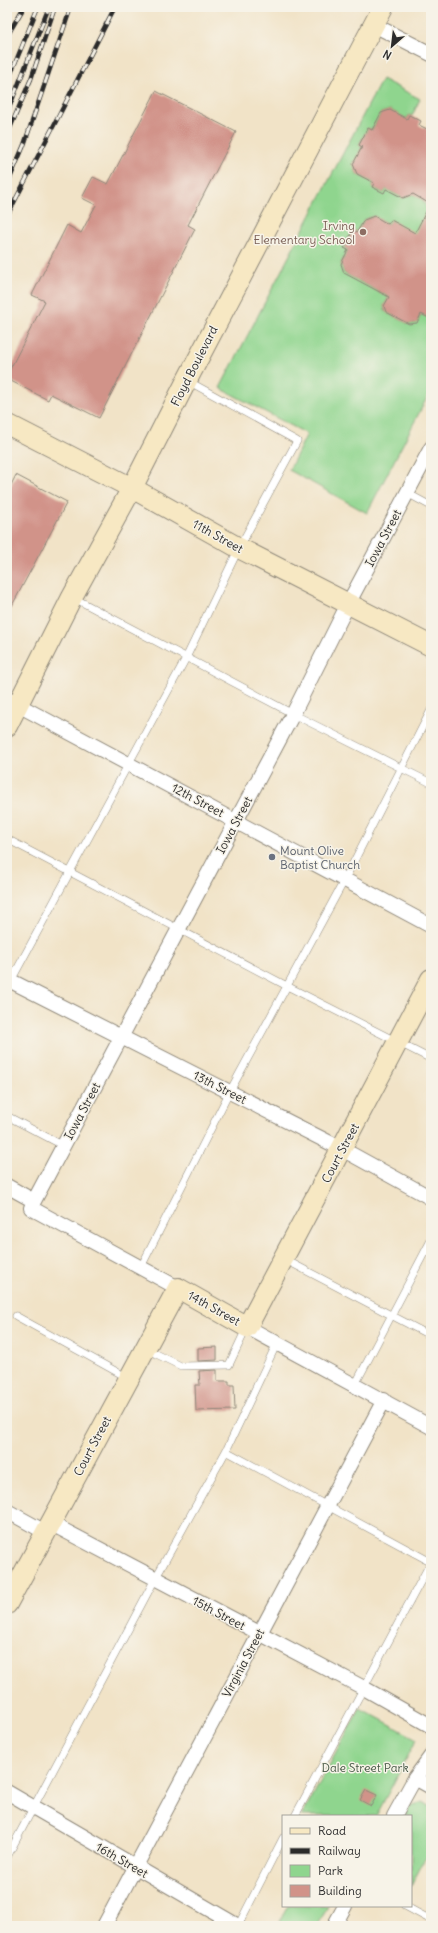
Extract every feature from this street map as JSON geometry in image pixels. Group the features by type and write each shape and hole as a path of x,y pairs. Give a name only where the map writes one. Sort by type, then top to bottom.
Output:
{"main road":[{"name":"Floyd Boulevard","path":"7,726 12,702 132,488 187,380 384,7"},
{"name":"11th Street","path":"7,424 132,488 239,548 431,646"},
{"name":"Court Street","path":"247,1327 431,979"},
{"name":"Court Street","path":"7,1604 144,1348 178,1288"},
{"name":"14th Street","path":"178,1288 247,1327"}],"street":[{"path":"374,25 431,54"},
{"name":"Iowa Street","path":"34,1201 293,714 348,604 431,448"},
{"name":"12th Street","path":"12,702 128,762 431,926"},
{"name":"13th Street","path":"8,983 121,1036 342,1149 431,1198"},
{"name":"14th Street","path":"7,1186 34,1201 31,1208 178,1288"},
{"name":"14th Street","path":"247,1327 384,1400 431,1427"},
{"name":"Virginia Street","path":"104,1926 258,1634 384,1400"},
{"name":"15th Street","path":"7,1511 48,1527 155,1579 362,1687 431,1726"},
{"path":"395,1815 415,1778 431,1756"},
{"path":"415,1778 431,1787"},
{"name":"16th Street","path":"7,1792 135,1868 238,1926"},
{"path":"334,1926 344,1907"}],"lane":[{"path":"8,983 186,658 239,548 297,441 187,380"},
{"path":"407,493 431,506"},
{"path":"72,597 293,714 431,783"},
{"path":"141,1267 229,1092 345,879 431,710"},
{"path":"7,839 287,986 431,1058"},
{"path":"7,1116 64,1146"},
{"path":"355,1385 431,1240"},
{"path":"283,1258 431,1336"},
{"path":"16,1316 128,1378"},
{"path":"144,1348 181,1366 229,1366 247,1327"},
{"path":"7,1857 155,1579 226,1451 277,1343"},
{"path":"226,1451 431,1562 362,1687 296,1815"},
{"path":"238,1926 282,1840"},
{"path":"407,1907 431,1920"}],"green space":[{"name":"Irving Elementary School","path":"382,79 420,99 412,116 409,115 407,119 390,110 381,113 372,130 368,128 359,145 362,147 354,164 357,174 374,183 372,187 384,193 386,189 403,198 413,194 423,200 427,210 419,240 391,220 388,224 374,216 364,220 357,232 353,230 344,248 348,250 341,264 344,273 389,297 384,306 386,312 409,324 417,323 421,314 431,319 431,390 367,513 289,470 307,434 220,388"},
{"name":"Dale Street Park","path":"360,1708 417,1739 377,1815 303,1815"},
{"path":"423,1802 431,1807 431,1847 412,1884 412,1815 405,1815 410,1806"},
{"path":"287,1907 327,1907 317,1926 277,1926"}],"building":[{"path":"156,91 236,132 188,225 195,229 99,418 51,394 48,400 7,379 7,375 45,301 32,295 67,225 81,233 96,205 82,198 93,177 108,184"},
{"name":"Irving Elementary School","path":"390,110 407,119 409,115 421,121 419,125 431,131 431,319 421,314 417,323 409,324 386,312 384,306 389,297 344,273 341,264 348,250 344,248 353,230 357,232 364,220 374,216 388,224 391,220 415,233 430,204 413,194 403,198 386,189 384,193 372,187 374,183 357,174 353,164 362,147 359,145 368,128 372,130 381,113"},
{"path":"16,475 67,502 7,615 7,493"},
{"path":"217,1347 217,1360 198,1361 198,1348"},
{"path":"217,1370 217,1381 229,1381 229,1385 234,1385 235,1410 196,1411 195,1385 200,1385 199,1371"},
{"path":"366,1790 377,1795 371,1806 360,1800"}],"railway":[{"path":"7,36 24,7"},
{"path":"7,83 38,7"},
{"path":"7,113 49,7"},
{"path":"7,135 31,79 55,7"},
{"path":"7,185 24,145 71,7"},
{"path":"7,216 115,7"}],"place":[{"name":"Irving Elementary School","path":"363,232"},
{"name":"Mount Olive Baptist Church","path":"272,857"}]}
